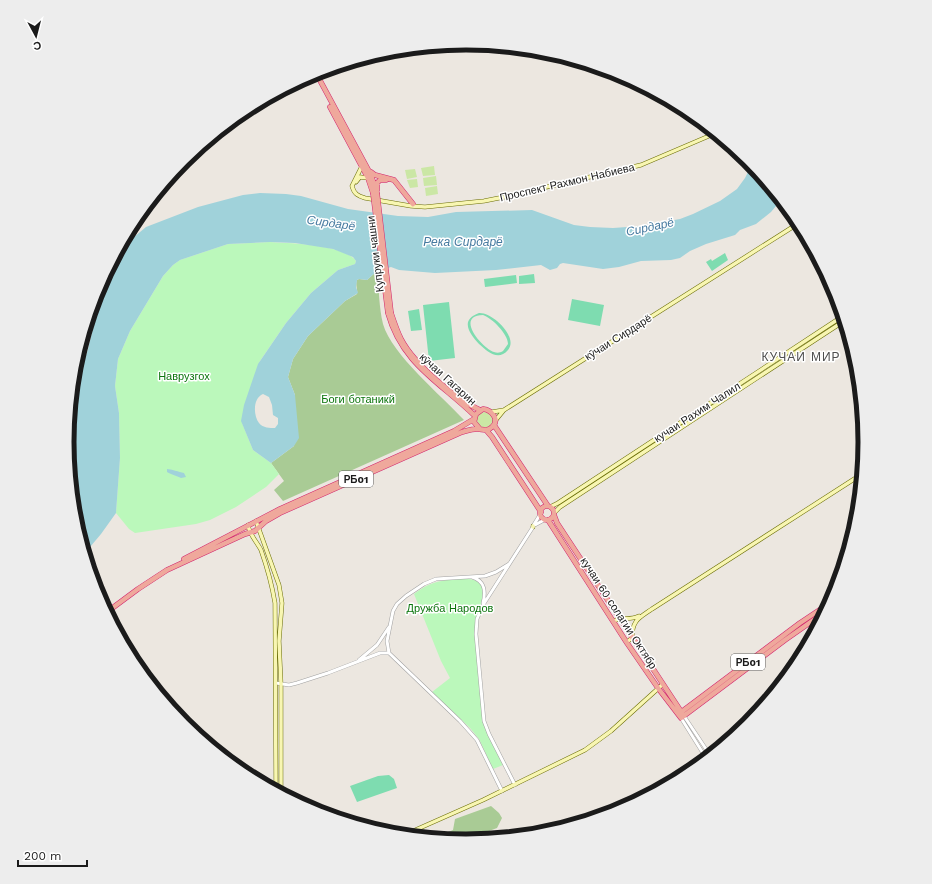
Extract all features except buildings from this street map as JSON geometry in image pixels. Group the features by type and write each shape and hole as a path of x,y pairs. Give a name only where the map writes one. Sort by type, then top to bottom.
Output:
{"highway":[{"path":"318,79 337,121 375,193"},
{"path":"318,79 371,175 375,193"},
{"path":"368,170 375,175 394,180 411,205"},
{"path":"375,193 380,180 390,180 394,182 411,205"},
{"name":"Купруки чашни","path":"375,193 390,313"},
{"name":"кӯчаи Гагарин","path":"390,313 401,339 409,351 434,378 470,406 480,410"},
{"name":"кӯчаи Гагарин","path":"390,313 398,340 408,354 433,381 474,418"},
{"path":"480,410 492,412 495,418 491,428 486,430"},
{"name":"РБ01","path":"111,607 152,576 256,521 454,431 474,418 480,410"},
{"path":"474,418 475,424 479,428 486,430 541,512 542,517 546,520 551,518 554,514 499,433 494,423"},
{"name":"РБ01","path":"180,562 255,532 266,521 280,513 462,432 479,428"},
{"path":"541,512 544,507 549,507"},
{"name":"кучаи 60 солагии Октябр","path":"554,514 557,523 620,618 660,686"},
{"name":"кучаи 60 солагии Октябр","path":"546,520 614,621 626,642 660,686"},
{"path":"584,577 586,573 590,572"},
{"path":"592,589 596,589 598,585"},
{"name":"РБ01","path":"681,715 800,623 820,609"},
{"name":"РБ01","path":"681,715 816,619"},
{"path":"660,686 681,715"}],"main road":[{"name":"Проспект Рахмон Набиева","path":"411,205 435,206 484,201 628,169 651,162 710,135"},
{"path":"361,164 352,186 355,193 365,198 411,205"},
{"path":"368,178 360,177 356,182 354,189 359,194 365,197 411,205"},
{"name":"кӯчаи Сирдарё","path":"504,410 793,227"},
{"name":"кучаи Рахим Чалил","path":"549,507 838,319"},
{"name":"кучаи Рахим Чалил","path":"554,514 560,507 840,324"},
{"path":"492,412 504,410"},
{"path":"494,423 504,410"},
{"path":"626,642 632,638 633,626 636,621 652,609 856,478"},
{"path":"256,521 274,571 280,590 282,603 280,641 281,787"},
{"path":"248,525 261,550 275,603 276,784"},
{"path":"614,621 620,618 633,619 652,609"},
{"path":"414,831 515,785 585,750 621,723 660,686"}],"street":[{"path":"483,605 541,512"},
{"path":"533,527 546,520"},
{"path":"502,791 478,740 452,712 389,654 387,645 393,611 397,604 424,584 436,579 490,575 509,564"},
{"path":"469,577 480,580 484,587 485,596 478,619 476,634 484,721 515,785"},
{"path":"347,666 359,660 377,645 390,626"},
{"path":"276,683 289,685 297,683 380,653 389,654"},
{"path":"681,715 699,738 706,750 702,752 681,715"},
{"path":"695,740 699,738"}],"green space":[{"path":"434,166 435,175 423,176 421,168"},
{"path":"415,169 417,177 407,179 405,170"},
{"path":"436,176 437,185 424,186 423,178"},
{"path":"417,179 418,187 410,188 407,180"},
{"path":"437,186 438,194 426,196 425,188"},
{"name":"Наврузгох","path":"270,242 302,244 329,248 341,251 356,261 355,264 338,270 311,293 286,323 260,361 242,423 253,450 271,463 279,474 266,487 236,507 210,520 196,524 135,533 129,529 116,513 120,458 119,413 115,386 118,359 130,331 163,276 180,260 228,244"},
{"path":"725,253 728,260 712,271 706,262 711,259 712,261"},
{"name":"Боги ботаникй","path":"377,271 383,324 388,336 396,349 418,374 464,420 283,501 274,490 284,481 271,463 294,446 295,395 288,377 293,359 308,336 345,301 357,294 357,280 367,280"},
{"path":"534,274 535,283 519,284 519,276"},
{"path":"516,275 517,283 485,287 484,279"},
{"path":"572,299 604,305 600,326 568,320"},
{"path":"449,302 455,358 429,361 423,305"},
{"path":"419,309 422,330 411,331 408,311"},
{"path":"479,313 484,314 497,321 507,332 510,339 508,350 500,355 497,355 489,352 479,344 472,336 468,327 469,319","holes":["483,315 499,327 507,340 508,344 501,352 497,353 489,350 478,339 471,326 471,321 475,317"]},
{"path":"482,412 488,412 493,417 491,426 488,428 482,428 477,423 477,417"},
{"name":"Дружба Народов","path":"455,579 474,580 480,583 483,589 482,602 475,630 483,721 503,765 493,769 479,739 470,728 432,692 450,678 441,661 414,594 433,583"},
{"path":"389,775 394,779 397,788 357,802 350,786 378,776"},
{"path":"491,806 502,818 497,828 483,833 446,833 453,830 455,819"}],"water":[{"name":"Река Сирдарё","path":"749,171 778,204 771,212 756,224 740,230 735,235 706,244 690,251 680,258 671,260 641,261 619,267 603,269 563,263 557,268 550,270 541,265 496,270 435,273 399,270 391,267 377,271 367,280 357,280 356,287 358,293 345,301 308,336 293,359 288,377 295,395 299,438 294,446 271,463 253,450 241,421 244,405 258,364 286,323 311,293 338,270 355,264 356,261 353,257 333,249 295,243 270,242 228,244 180,260 163,276 130,331 118,359 115,386 119,413 120,458 116,513 89,549 77,493 75,468 74,442 77,391 97,312 104,292 114,269 131,240 146,227 198,207 243,195 260,193 301,196 348,209 398,216 428,217 456,212 532,210 574,225 613,228 641,226 680,219 720,201 737,189","holes":["263,394 269,397 273,415 278,418 278,424 275,428 262,426 257,420 255,411 257,399"]},
{"path":"167,469 184,473 186,477 181,478 170,474 167,472"}],"district":[{"name":"КУЧАИ МИР","path":"801,357"}],"water label":[{"name":"Сирдарё","path":"331,223"},
{"name":"Сирдарё","path":"650,227"}]}
